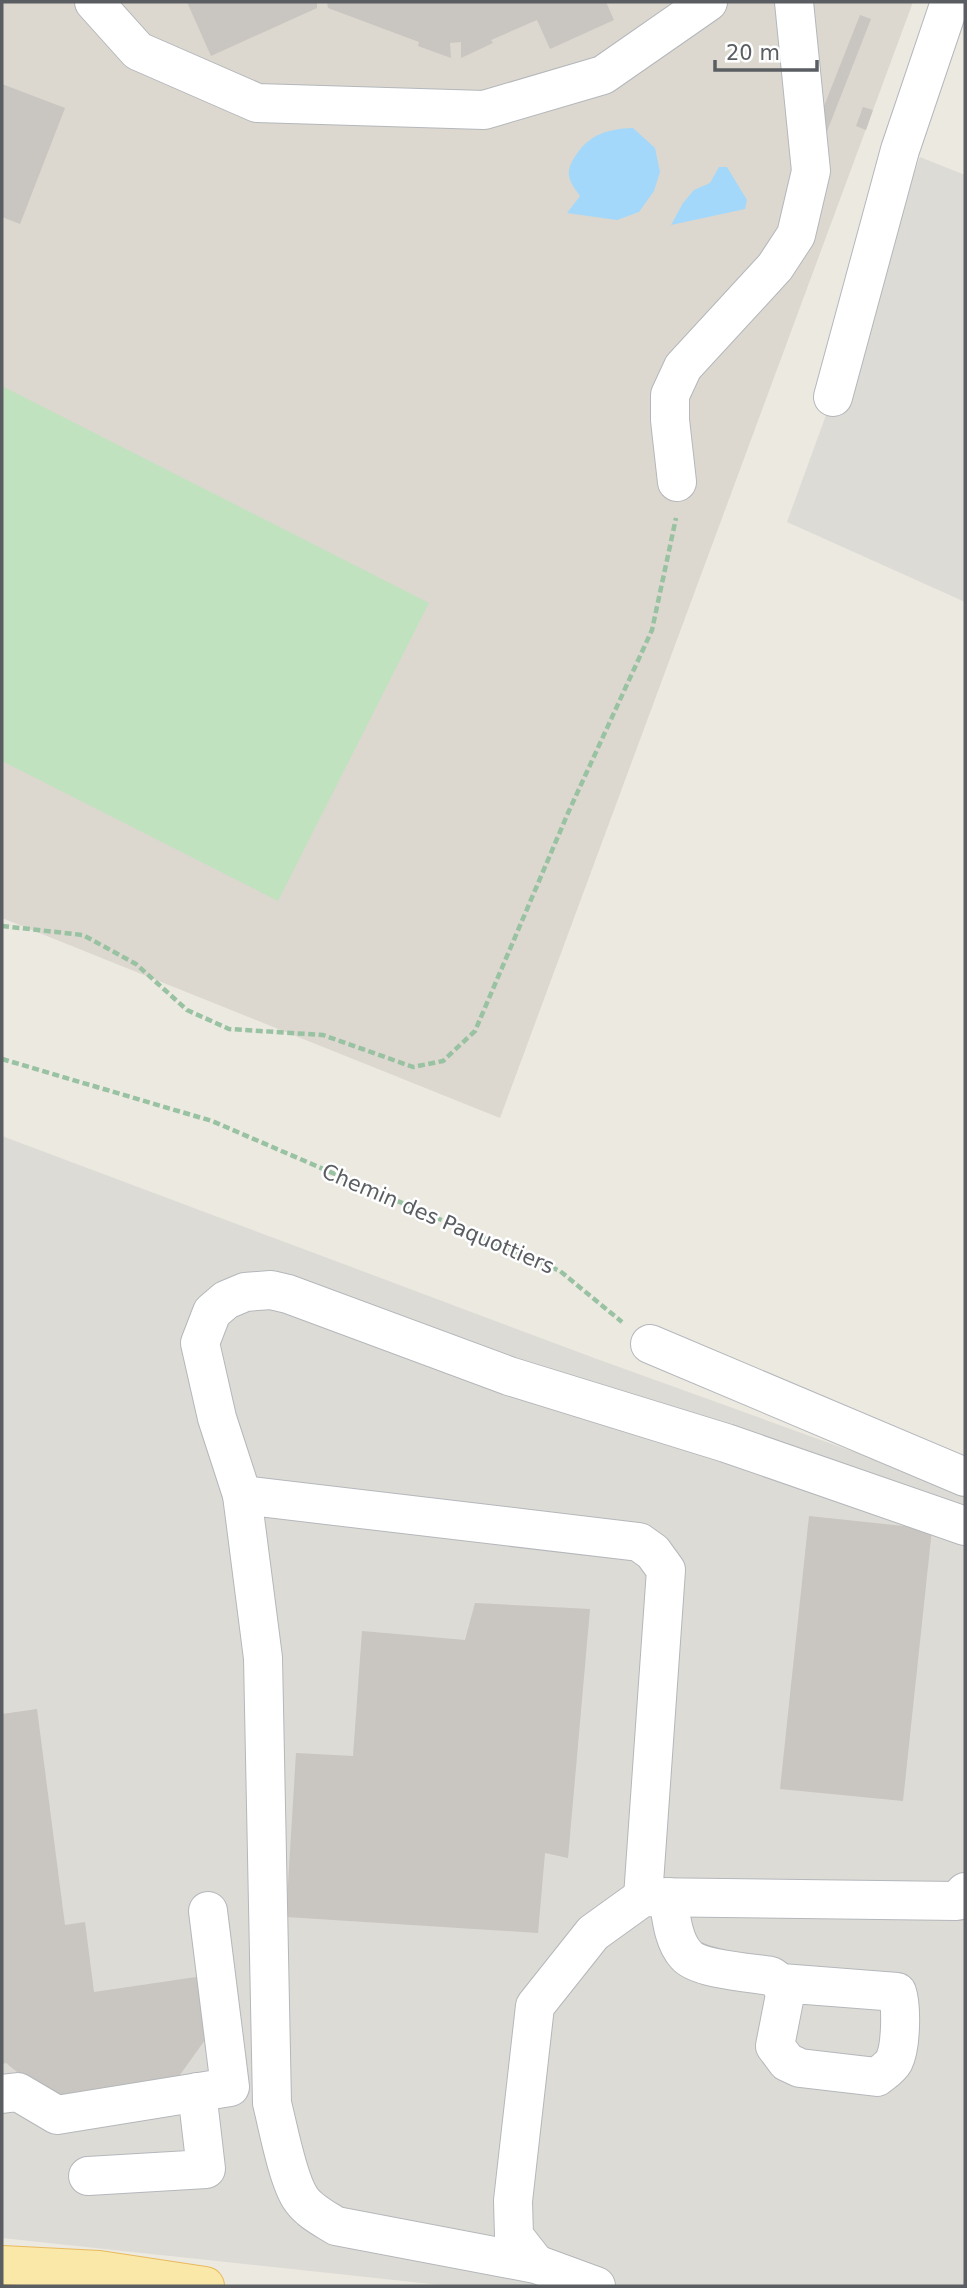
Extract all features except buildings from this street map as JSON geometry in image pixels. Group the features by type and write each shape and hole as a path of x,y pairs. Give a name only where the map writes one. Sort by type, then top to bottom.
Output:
{"main road":[{"path":"2,2265 99,2270 205,2286"}],"street":[{"path":"94,2 138,51 257,103 484,110 603,75 708,2"},
{"path":"677,482 670,395 683,366 775,267 796,234 811,171 794,2"},
{"path":"833,397 900,150 948,2"},
{"path":"596,2286 536,2264 336,2226 318,2215 301,2199 289,2167 272,2103 263,1658 242,1494 217,1418 200,1343 212,1312 226,1300 245,1292 271,1290 288,1294 509,1376 726,1443 965,1526"},
{"path":"650,1344 965,1477"},
{"path":"242,1494 639,1542 653,1552 666,1570 656,1897 685,1955 695,1963 771,1976 781,1983"},
{"path":"536,2264 514,2236 513,2201 535,2006 593,1933 656,1897 957,1901 965,1892"},
{"path":"2,2094 18,2092 57,2115 230,2087 208,1911"},
{"path":"88,2176 206,2169 197,2092"}],"path":[{"path":"2,926 83,935 136,964 187,1010 229,1030 323,1035 413,1067 443,1061 475,1031 568,813 652,631 679,508 677,482"},
{"name":"Chemin des Paquottiers","path":"2,1059 212,1121 560,1271 650,1344"}],"shaded area":[{"path":"2,2 913,2 500,1118 2,918"},
{"path":"920,157 965,175 965,602 787,522"},
{"path":"2,1136 597,1359 965,1492 965,2286 450,2286 2,2238"}],"green space":[{"path":"2,386 429,603 278,901 2,761"}],"water":[{"path":"633,128 655,148 660,172 654,191 639,212 617,220 567,213 580,196 571,181 569,168 581,148 600,134"},
{"path":"719,167 727,167 747,200 745,209 671,225 683,203 694,190 710,183"}]}
